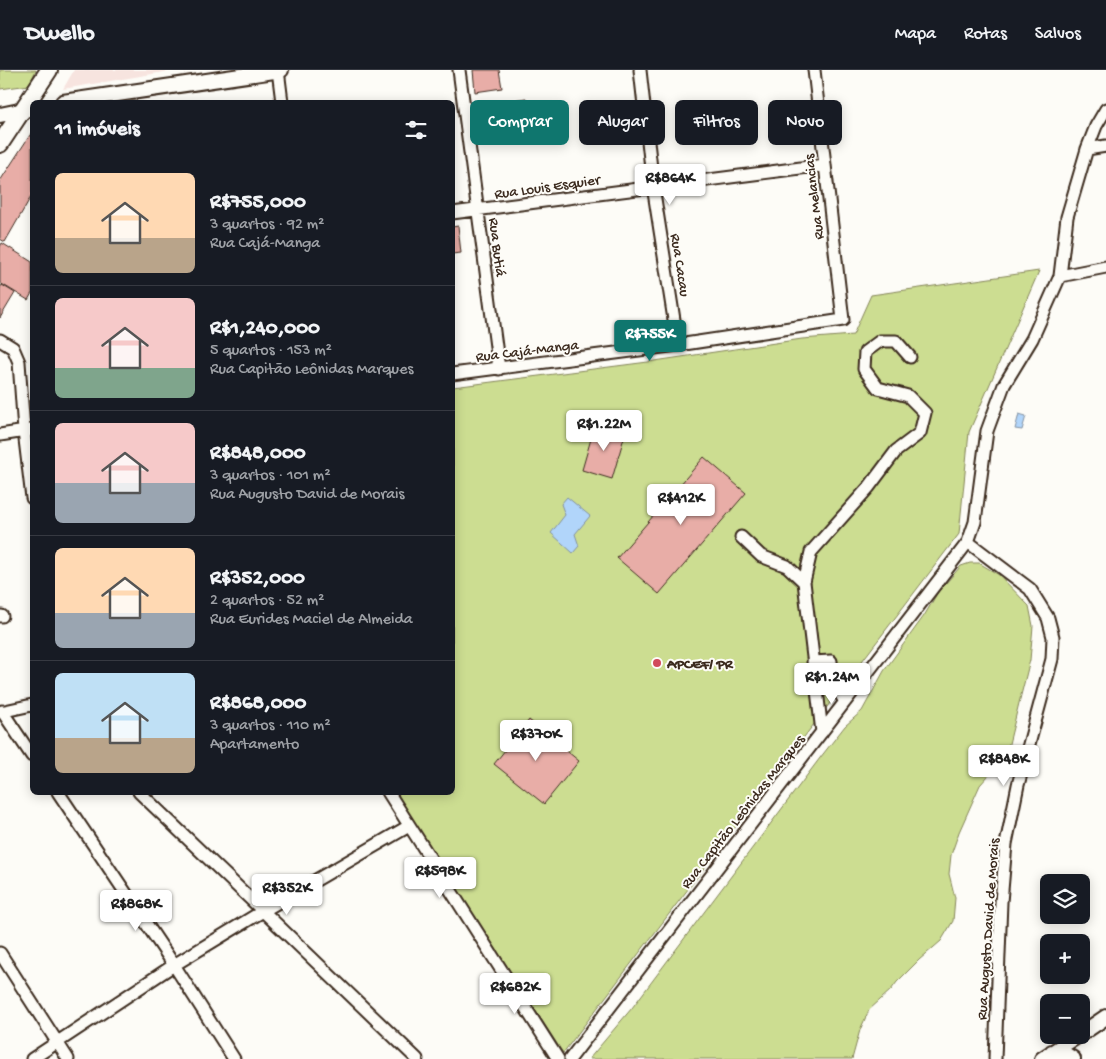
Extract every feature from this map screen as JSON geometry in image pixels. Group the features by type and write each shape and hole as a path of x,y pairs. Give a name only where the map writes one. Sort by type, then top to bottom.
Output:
{"highway":[{"path":"33,100 49,70"},
{"path":"0,144 28,109"}],"main road":[{"path":"96,100 129,98 279,70"},
{"path":"0,115 28,109"},
{"path":"1090,1027 1106,1017"},
{"path":"1047,1056 1065,1044"},
{"path":"1047,1056 1065,1054 1073,1059"}],"street":[{"path":"279,70 282,100"},
{"name":"Rua Butiá","path":"459,70 499,369"},
{"name":"Rua Cacau","path":"640,70 654,186 678,345"},
{"name":"Rua Melancias","path":"814,70 843,320"},
{"name":"Rua Capitão Leônidas Marques","path":"570,1059 968,542 975,522 987,431 1004,385 1032,339 1060,276 1067,217 1086,149 1106,109"},
{"path":"1086,149 1106,146"},
{"name":"Rua Louis Esquier","path":"455,213 824,165"},
{"path":"1060,276 1106,267"},
{"name":"Rua Cajá-Manga","path":"455,374 678,345 843,320"},
{"path":"0,340 13,348 19,362 28,431 30,464"},
{"path":"822,732 804,582 811,552 869,487 896,451 920,433 925,412 908,396 878,388 864,369 865,352 880,341 896,341 910,357"},
{"path":"0,348 13,348"},
{"path":"0,435 28,431"},
{"path":"741,537 761,556 787,566 804,582"},
{"name":"Rua Augusto David de Morais","path":"968,542 1030,589 1048,618 1053,637 1052,659 1018,785 1006,844 1001,902 994,1059"},
{"path":"814,662 831,661 832,680 845,702"},
{"path":"815,681 832,680"},
{"path":"30,705 1,711 30,753"},
{"path":"60,795 174,965 234,1059"},
{"path":"142,795 416,1059"},
{"path":"390,795 558,1059"},
{"path":"32,1059 174,965 410,826"},
{"path":"0,953 68,1059"}],"shaded area":[{"path":"74,70 176,70 63,89"}],"green space":[{"path":"0,70 36,70 29,85 0,89"},
{"name":"APCEF/ PR","path":"1039,271 969,432 959,534 563,1053 396,795 455,795 455,387 648,362 802,339 853,335 871,295"},
{"path":"979,563 999,575 1029,606 1033,626 1030,660 1006,756 980,785 951,855 949,874 955,898 953,921 941,941 919,960 869,1010 860,1030 852,1059 589,1059 632,1008 845,726 862,711 884,671 924,616 938,592 961,566"}],"water":[{"path":"1019,414 1026,416 1022,430 1015,429"},
{"path":"567,497 590,516 575,534 579,546 573,553 551,533 565,515 561,504"}],"building":[{"path":"473,70 499,70 502,88 475,92"},
{"path":"30,135 30,198 5,242 0,239 0,181"},
{"path":"455,226 458,226 461,253 455,254"},
{"path":"2,243 30,261 30,296 28,300 0,283 0,247"},
{"path":"2,285 15,293 0,318 0,288"},
{"path":"595,425 625,434 612,479 582,470"},
{"path":"704,457 746,493 659,594 617,558"},
{"path":"529,720 579,761 544,804 494,764"}],"place":[{"name":"APCEF/ PR","path":"657,663"}]}
